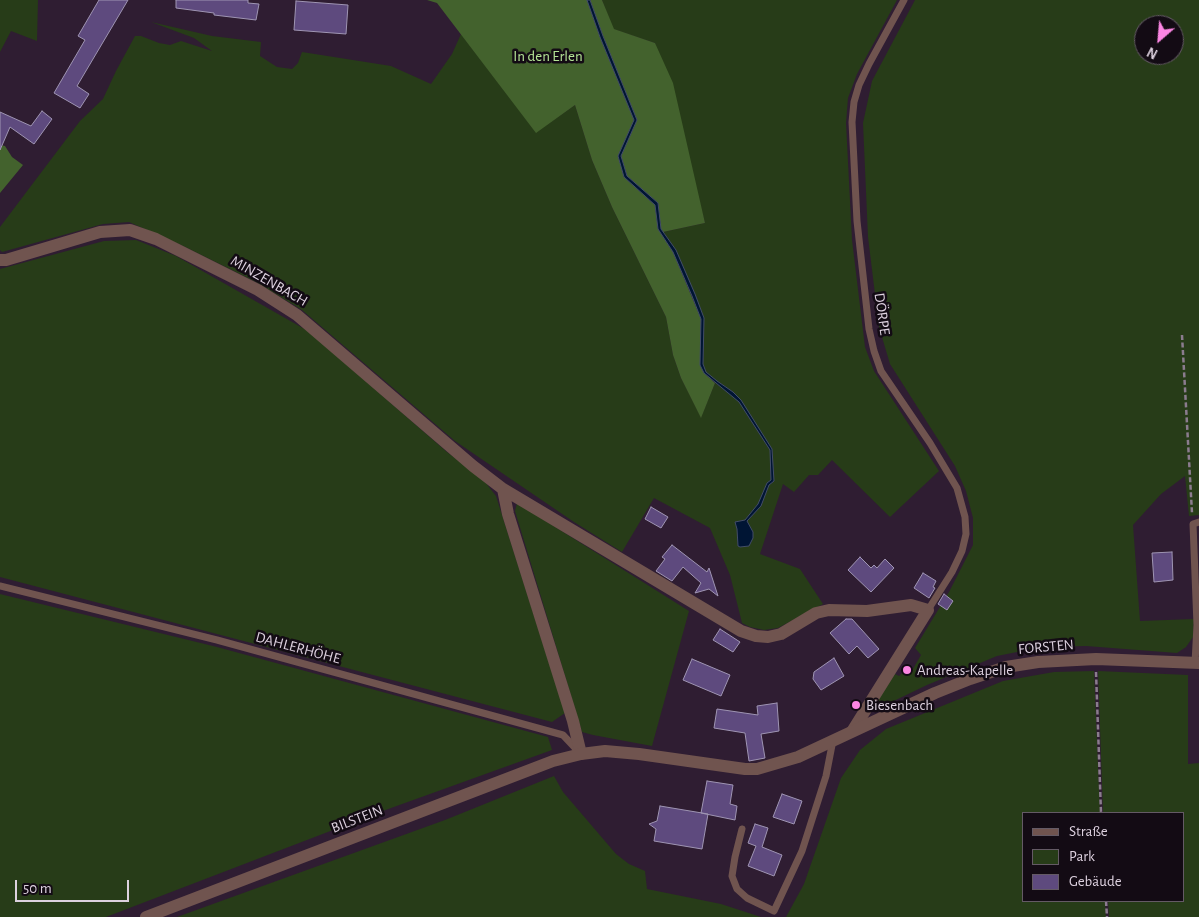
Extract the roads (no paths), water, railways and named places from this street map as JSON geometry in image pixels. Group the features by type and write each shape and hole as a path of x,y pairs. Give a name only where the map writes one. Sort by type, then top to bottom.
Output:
{"street":[{"name":"MINZENBACH","path":"0,260 6,260 100,232 130,230 156,239 258,290 297,315 473,466 503,489"},
{"path":"503,489 740,631 756,636 768,637 781,634 816,613 829,610 867,611 911,605 928,610 853,730 798,757 757,769 745,769 639,754 605,752 581,754 573,721 508,514 503,489"},
{"name":"FORSTEN","path":"853,730 970,678 1006,667 1038,662 1096,659 1197,663"},
{"name":"BILSTEIN","path":"146,917 553,761 581,754"}],"lane":[{"name":"DÖRPE","path":"904,0 859,85 854,102 852,122 858,220 869,329 874,351 881,371 930,443 957,488 966,518 966,534 962,551 952,572 928,610"},
{"name":"FORSTEN","path":"1196,523 1197,663"},
{"name":"DAHLERHÖHE","path":"0,586 217,640 563,735 581,754"},
{"path":"742,829 732,876 737,889 747,898 774,911 802,851 826,776 833,740"}],"water":[{"path":"587,0 590,0 637,120 621,156 627,176 658,203 661,229 676,250 695,294 704,318 703,364 706,372 741,400 772,449 774,481 769,485 761,506 747,521 753,532 753,538 749,546 738,546 735,522 745,520 758,504 767,483 771,480 770,450 739,402 704,373 700,365 701,319 692,296 673,252 658,229 655,205 624,177 618,156 634,120"}],"place":[{"name":"Andreas-Kapelle","path":"907,670"},
{"name":"Biesenbach","path":"856,705"}],"park label":[{"name":"In den Erlen","path":"548,56"}]}
